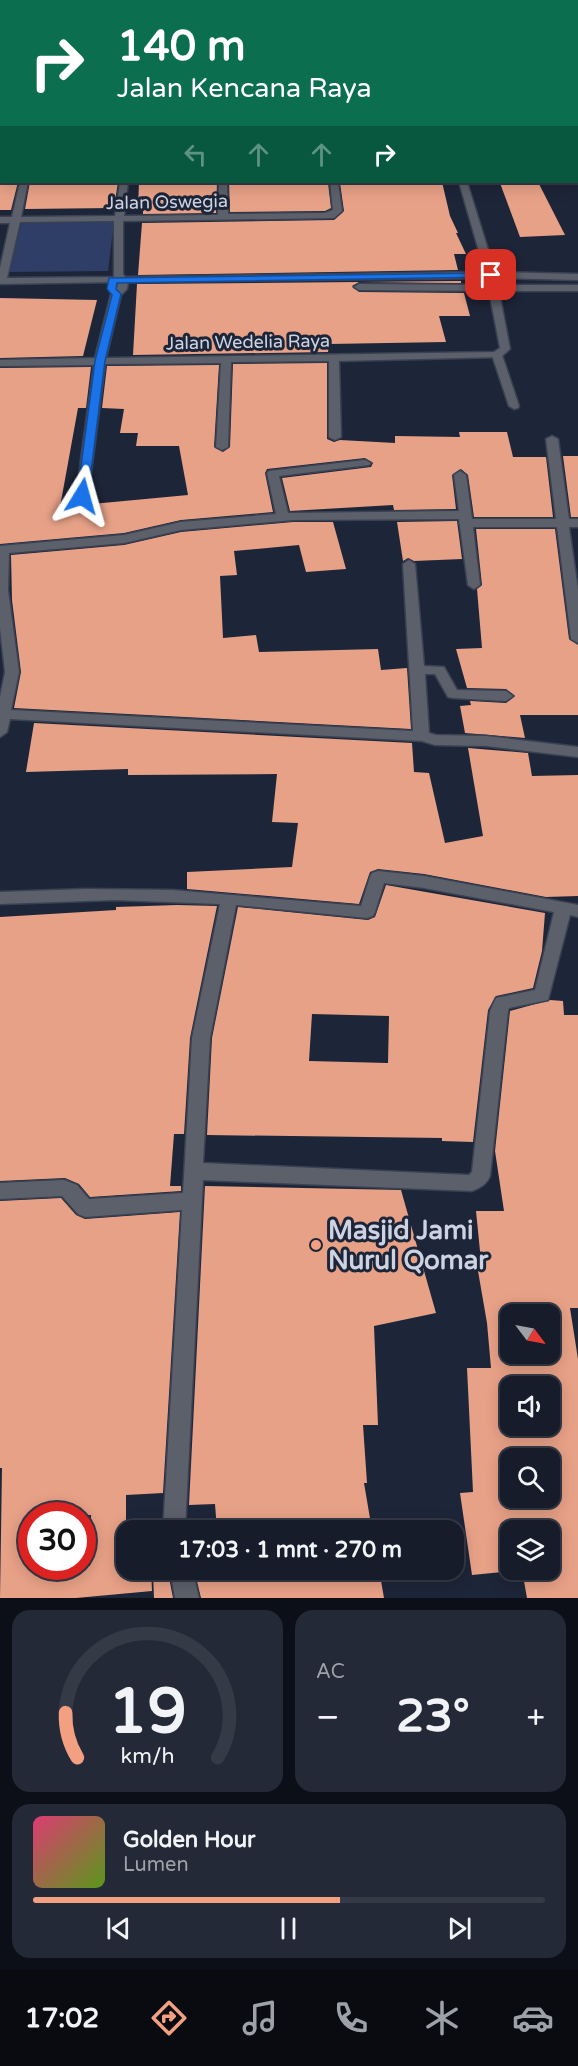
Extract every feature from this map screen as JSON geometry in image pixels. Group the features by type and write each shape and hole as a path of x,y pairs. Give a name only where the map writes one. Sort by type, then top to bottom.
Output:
{"street":[{"path":"24,183 1,284 578,288"},
{"path":"82,496 100,361 117,285 119,219 124,183"},
{"path":"223,183 223,217"},
{"name":"Jalan Oswegia","path":"0,220 334,215 338,211 334,183"},
{"path":"463,183 491,275 505,349 497,355 514,406"},
{"path":"117,285 491,275 578,277"},
{"name":"Jalan Wedelia Raya","path":"0,363 497,355"},
{"path":"334,357 335,437"},
{"path":"222,447 226,359"},
{"path":"552,439 578,639"},
{"path":"283,517 273,474 365,464"},
{"path":"460,475 474,585"},
{"path":"0,732 12,672 2,590 1,550 124,539 181,526 283,517 578,523"},
{"path":"409,564 418,670 420,730 423,736"},
{"path":"418,670 439,670 453,694 506,696"},
{"path":"3,714 423,736 435,740 486,741 578,752"},
{"path":"0,898 73,893 229,899 310,909 367,912 378,877 424,882 570,910 542,995 502,1003 499,1011 481,1176 472,1183 194,1171"},
{"path":"175,1520 201,1038 229,899"},
{"path":"0,1191 64,1188 70,1191 85,1208 192,1201"},
{"path":"183,1580 187,1598"}],"shaded area":[{"path":"114,221 108,271 7,272 22,222"}],"building":[{"path":"0,183 18,183 11,210 0,210"},
{"path":"30,183 118,183 114,208 25,209"},
{"path":"139,183 217,183 216,213 143,214 143,207 138,208"},
{"path":"229,183 328,183 331,208 325,211 230,212"},
{"path":"340,183 442,183 450,216 466,254 454,254 458,270 138,275 142,223 334,220 344,211"},
{"path":"500,183 539,183 565,235 520,237"},
{"path":"461,281 461,283 359,282 352,286 359,292 464,293 470,316 439,316 446,342 329,344 328,352 133,355 137,284"},
{"path":"0,298 97,300 83,356 0,358"},
{"path":"327,363 327,439 334,442 340,440 395,443 395,436 460,437 459,432 507,432 513,457 546,457 553,517 474,517 468,475 461,469 452,475 456,509 394,510 393,505 290,511 282,478 371,467 373,463 365,458 267,469 265,473 273,512 181,520 124,533 0,544 0,368 91,367 86,408 78,408 60,507 188,495 179,446 136,446 138,433 120,433 124,409 102,408 107,366 219,365 214,447 223,452 230,447 233,364"},
{"path":"563,456 578,456 578,517 571,517"},
{"path":"457,521 462,559 414,561 408,558 403,561 397,522"},
{"path":"293,522 333,522 346,569 306,572 299,545 234,551 237,575 220,576 223,638 256,635 259,652 378,649 381,670 407,668 411,729 14,708 21,672 12,600 11,555 124,545 181,532"},
{"path":"476,529 555,529 569,639 578,645 578,715 520,715 525,738 465,733 460,706 471,705 470,701 506,703 515,696 506,689 467,688 456,649 482,648 477,589 482,585"},
{"path":"34,723 412,743 414,772 429,773 445,843 483,836 468,748 528,753 532,776 578,775 578,896 546,897 424,874 378,869 370,872 359,904 187,889 187,872 292,867 298,823 272,822 277,774 128,775 128,769 26,772"},
{"path":"386,885 545,913 542,951 533,988 496,996 488,1010 473,1142 442,1141 442,1138 207,1135 212,1038 238,907 368,920 375,917","holes":["312,1014 389,1016 388,1063 309,1061"]},
{"path":"217,906 190,1038 184,1134 174,1134 170,1186 181,1186 181,1191 90,1197 79,1184 65,1178 0,1181 0,917 116,910 116,907"},
{"path":"550,1000 563,1001 564,1015 578,1015 578,1308 570,1308 578,1359 578,1598 527,1598 524,1580 560,1580 560,1520 500,1520 500,1572 472,1575 460,1493 473,1492 467,1368 491,1368 487,1323 478,1271 482,1271 476,1211 504,1211 495,1151 510,1011"},
{"path":"205,1186 401,1190 436,1313 374,1326 378,1425 363,1425 367,1483 364,1483 370,1520 216,1520 215,1504 189,1505"},
{"path":"61,1198 76,1215 85,1219 180,1212 163,1493 126,1495 126,1520 116,1520 116,1580 152,1580 152,1591 76,1598 0,1598 2,1468 0,1468 0,1201"},
{"path":"153,1580 170,1580 173,1598 154,1598"},
{"path":"197,1580 381,1580 384,1598 201,1598"}],"place":[{"name":"Masjid Jami Nurul Qomar","path":"316,1245"}],"route":[{"path":"82,496 100,361 116,294 112,289 112,280 491,275"}]}
